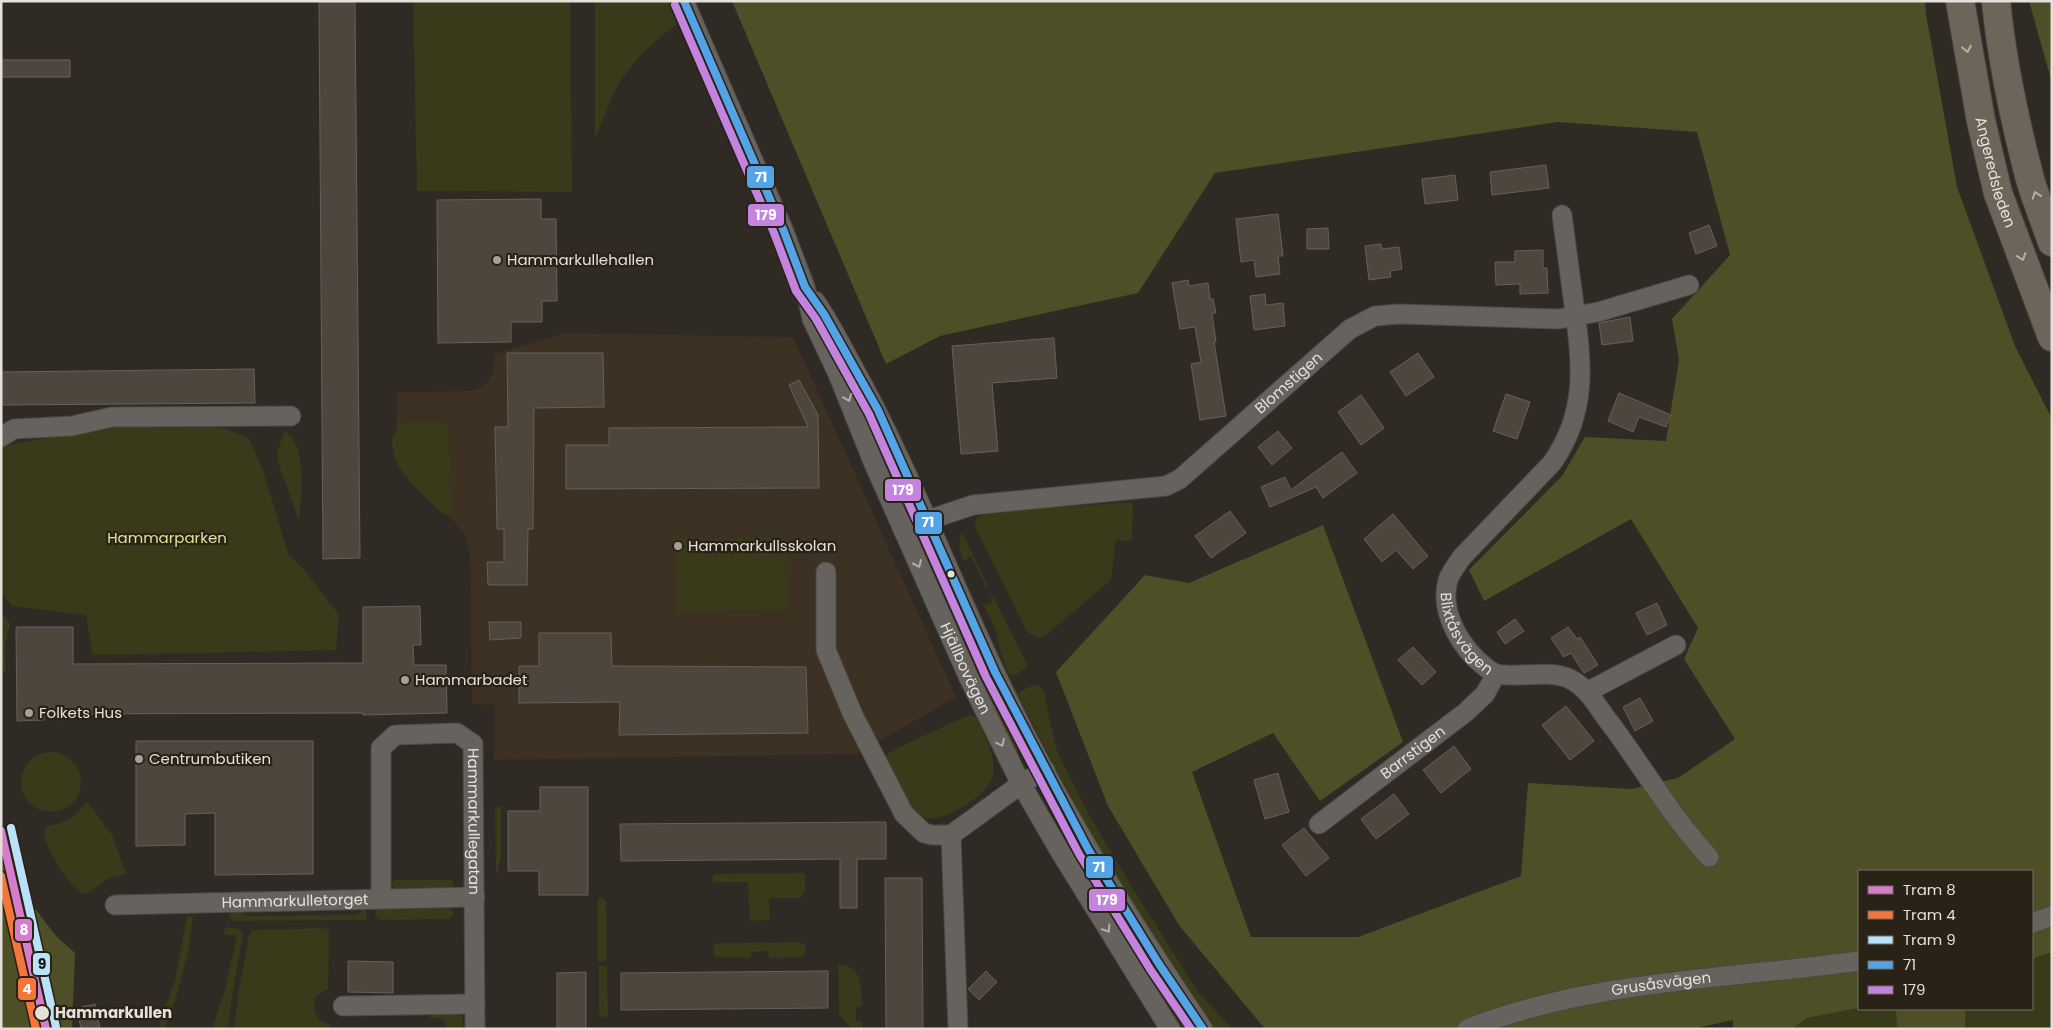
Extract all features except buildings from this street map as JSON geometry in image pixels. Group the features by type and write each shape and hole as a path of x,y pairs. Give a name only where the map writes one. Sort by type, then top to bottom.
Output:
{"highway":[{"name":"Angeredsleden","path":"1960,1 1981,121 1998,193 2052,337"},
{"name":"Angeredsleden","path":"1996,1 2010,88 2031,181 2052,242"}],"street":[{"name":"Hjällbovägen","path":"684,1 783,229 805,287 812,319 838,374 903,530 968,676 1021,784 1092,906 1170,1029"},
{"name":"Blixtåsvägen","path":"1562,215 1581,366 1577,406 1572,430 1552,463 1462,557 1448,580 1446,602 1449,616 1458,636 1472,654 1484,666 1496,674 1530,673 1562,676 1587,692 1690,836 1709,857"},
{"name":"Blomstigen","path":"903,530 973,505 1166,486 1180,479 1350,329 1376,316 1399,314 1559,319 1576,317 1689,286"},
{"name":"Hjällbovägen","path":"805,287 824,314 878,410 994,672 1045,770 1088,850 1159,964 1203,1029"},
{"path":"1,437 14,429 72,426 112,417 291,416"},
{"path":"826,572 826,650 853,715 904,814 924,832 932,835 951,835 1021,784 1045,770"},
{"path":"1587,692 1676,645"},
{"name":"Barrstigen","path":"1319,824 1466,712 1485,694 1496,674"},
{"name":"Hammarkullegatan","path":"381,899 381,748 395,735 457,733 473,744 475,1029"},
{"path":"951,835 958,1029"},
{"name":"Hammarkulletorget","path":"115,905 475,897"},
{"path":"2033,923 2052,916"},
{"name":"Grusåsvägen","path":"1467,1029 1490,1020 1526,1010 1622,989 1858,961"},
{"path":"343,1006 475,1004"}],"shaded area":[{"path":"732,1 1925,1 1957,187 2015,346 2052,419 2052,952 2033,959 2033,870 1858,870 1858,1008 1807,1018 1792,1029 1733,1029 1733,1020 1692,1029 1265,1029 1179,925 1108,806 1056,672 1145,575 1189,583 1323,525 1403,742 1320,801 1273,733 1192,772 1251,937 1358,937 1521,876 1528,783 1631,789 1678,778 1735,739 1684,659 1698,628 1631,519 1484,601 1469,570 1562,476 1585,437 1666,441 1679,360 1672,319 1730,255 1697,132 1558,122 1215,173 1138,293 940,336 886,364"},
{"path":"2029,1 2052,1 2052,83"},
{"name":"Hammarkullsskolan","path":"565,333 793,337 956,697 857,754 494,760 495,705 472,704 470,555 466,537 396,447 397,392 476,390 487,382 493,372 495,354"},
{"path":"1,848 22,851 30,902 56,936 75,953 72,1029 1,1029"},
{"path":"1896,1010 1965,1010 1965,1029 1897,1029"}],"green space":[{"path":"413,1 570,1 572,192 417,191"},
{"path":"595,1 673,1 682,21 647,49 625,75 612,97 595,138"},
{"path":"402,423 438,423 443,424 448,429 451,510 448,514 443,514 408,480 395,459 392,448 393,436"},
{"name":"Hammarparken","path":"221,427 249,438 263,471 288,553 306,572 339,615 336,650 93,655 86,615 12,606 1,592 1,447 89,429"},
{"path":"285,430 297,448 300,460 302,486 299,521 278,462 278,449"},
{"path":"1133,502 1132,541 1116,540 1111,580 1045,636 1039,638 1027,632 975,527 976,518 984,515 1025,509"},
{"path":"962,532 988,586 986,587 971,556 964,561 962,557 959,546"},
{"path":"785,538 787,609 676,611 674,539"},
{"path":"923,539 928,539 1014,732 1018,743 1017,756 992,708 924,556"},
{"path":"990,597 994,598 1027,664 1026,668 1014,676 1009,674 995,628 984,605 992,602"},
{"path":"1,614 10,624 5,646 6,672 1,672"},
{"path":"1035,684 1042,688 1044,692 1057,752 1088,813 1198,992 1233,1029 1215,1029 1147,928 1097,845 1018,695"},
{"path":"969,715 976,717 991,753 994,769 990,783 985,790 960,809 942,817 926,818 921,816 913,811 885,756 895,749"},
{"path":"51,752 68,757 76,765 81,782 76,799 68,807 51,812 34,807 26,799 21,782 26,765 34,757"},
{"path":"87,801 112,835 126,874 107,879 90,892 82,894 70,882 52,856 44,830 48,826 70,818"},
{"path":"495,807 501,807 501,859 498,874 496,873"},
{"path":"1071,848 1114,909 1192,1029 1177,1029 1067,850"},
{"path":"802,873 805,875 805,892 800,898 769,898 770,920 750,921 748,882 713,882 713,876 716,874"},
{"path":"394,880 451,880 454,885 453,889 399,890 393,887 392,883"},
{"path":"602,897 606,901 607,960 598,962 598,899"},
{"path":"366,908 367,919 365,920 233,921 229,916 230,912 241,911 247,916 357,915"},
{"path":"451,908 453,916 449,919 380,920 376,917 375,909"},
{"path":"187,916 193,916 188,953 165,1029 158,1029 175,980"},
{"path":"226,927 239,929 243,934 228,1029 212,1029 225,989 237,936 223,934"},
{"path":"327,929 329,932 328,989 316,996 314,1010 321,1020 330,1024 330,1029 234,1029 249,936 253,930"},
{"path":"800,942 805,945 806,949 803,957 769,958 768,951 751,952 751,957 719,957 715,956 713,951 714,945 718,943"},
{"path":"2052,952 2052,1029 1965,1029 1965,1010 2033,1010 2033,959"},
{"path":"838,965 852,968 859,978 862,1006 856,1007 856,1021 862,1021 862,1029 852,1029 839,1014"},
{"path":"599,966 607,966 608,1015 606,1018 600,1016 599,1012"},
{"path":"1858,1008 1858,1010 1896,1010 1897,1029 1792,1029 1807,1018"},
{"path":"457,1011 463,1017 463,1029 445,1029 444,1019 430,1018 431,1013"}],"tram line":[{"name":"9","path":"11,828 56,1027"},
{"name":"8","path":"1,831 46,1029"},
{"name":"4","path":"1,876 36,1029"}],"transit line":[{"name":"71","path":"684,1 783,229 805,287 824,314 878,410 995,672 1088,849 1159,964 1203,1029"},
{"name":"179","path":"675,5 774,233 796,291 816,319 869,414 986,677 1079,854 1150,969 1191,1029"}],"place":[{"name":"Hammarkullehallen","path":"497,260"},
{"name":"Hammarkullsskolan","path":"678,546"},
{"name":"Hammarbadet","path":"405,680"},
{"name":"Folkets Hus","path":"29,713"},
{"name":"Centrumbutiken","path":"139,759"},
{"name":"Hammarkullen","path":"42,1013"}]}
